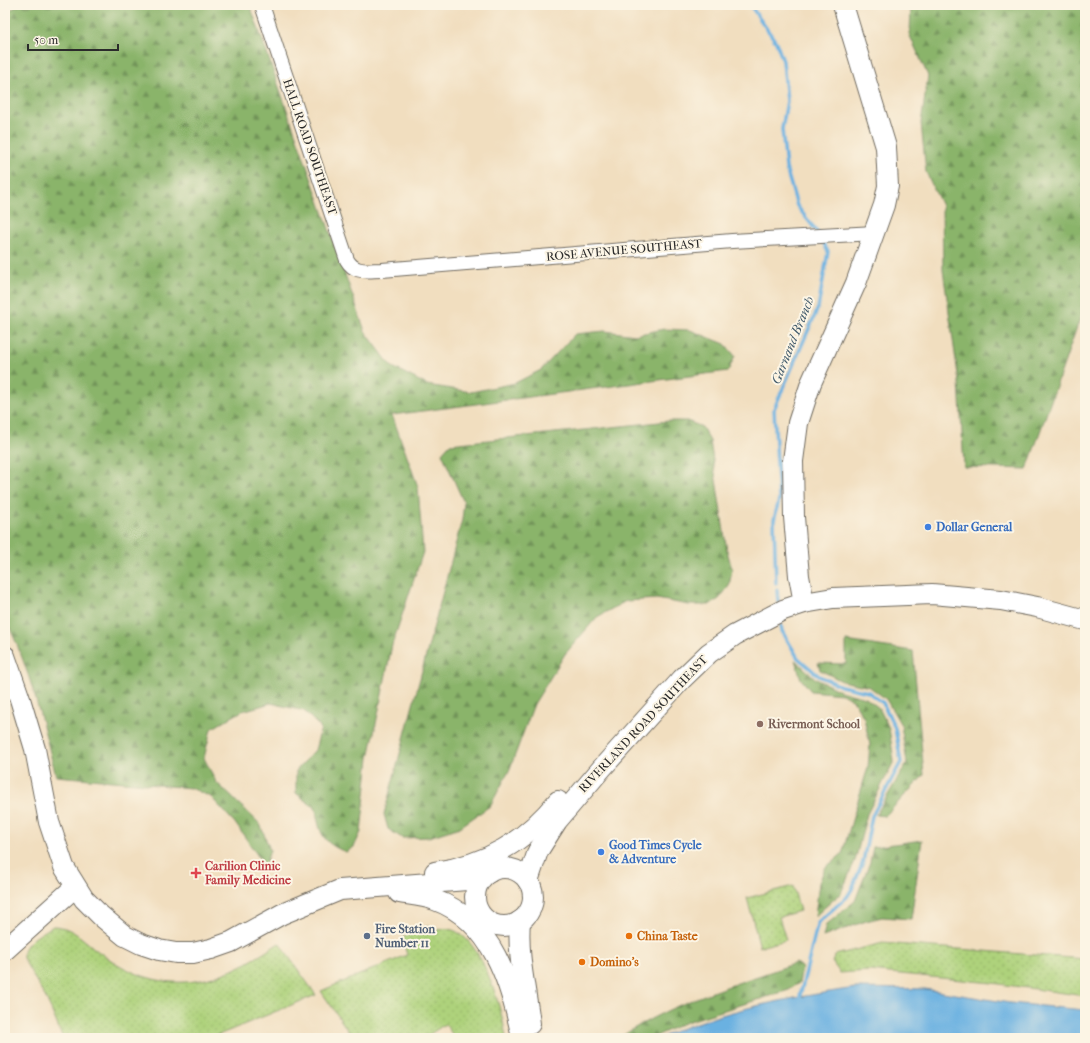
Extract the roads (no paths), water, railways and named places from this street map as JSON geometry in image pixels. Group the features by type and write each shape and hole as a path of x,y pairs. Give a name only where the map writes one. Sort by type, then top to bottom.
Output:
{"main road":[{"path":"804,603 799,576 794,517 793,461 798,423 811,383 856,283 875,233 884,205 888,186 886,147 843,5"},
{"name":"RIVERLAND ROAD SOUTHEAST","path":"528,881 538,851 557,821 602,768 682,679 709,653 761,621 804,603 833,598 932,594 967,596 1037,607 1085,620"},
{"name":"RIVERLAND ROAD SOUTHEAST","path":"5,656 35,749 56,845 64,867 75,887 101,916 125,936 159,950 176,953 193,953 211,950 231,942 282,914 340,890 467,880 494,870 521,853 557,821"},
{"path":"340,890 367,878 450,870 479,862 500,852 521,838 547,814 569,788 602,768"},
{"path":"494,870 515,870 528,881 533,898 532,905 526,916 520,921 510,925 497,925 490,922 482,915 476,903 476,892 480,880 494,870"},
{"name":"RIVERLAND ROAD SOUTHEAST","path":"423,884 459,894 476,903"},
{"path":"5,950 75,887"},
{"path":"362,888 423,897 436,901 474,924 495,952 516,1010 522,1038"},
{"path":"520,921 519,937 521,971 527,1001 529,1038"},
{"path":"497,925 521,971"}],"street":[{"name":"HALL ROAD SOUTHEAST","path":"262,5 347,260 350,266 355,270 373,270"},
{"name":"ROSE AVENUE SOUTHEAST","path":"373,270 732,241 875,233"}],"water":[{"path":"855,988 925,989 1010,1003 1085,1010 1085,1038 660,1038 706,1020 755,1006"}],"waterway":[{"name":"Garnand Branch","path":"750,5 776,42 783,61 787,101 782,129 786,168 797,206 818,233"},
{"name":"Garnand Branch","path":"776,583 774,520 779,500 774,409 818,308 828,252 822,240"},
{"name":"Garnand Branch","path":"777,590 778,602"},
{"name":"Garnand Branch","path":"781,625 782,631 798,658 819,676 841,686 868,692 883,703 895,728 901,762 872,816 863,862 852,889 847,897 818,922 800,996 801,1001"}],"place":[{"name":"Dollar General","path":"928,527"},
{"name":"Rivermont School","path":"760,724"},
{"name":"Good Times Cycle & Adventure","path":"601,852"},
{"name":"Carilion Clinic Family Medicine","path":"196,873"},
{"name":"Fire Station Number 11","path":"367,936"},
{"name":"China Taste","path":"629,936"},
{"name":"Domino's","path":"582,962"}]}
